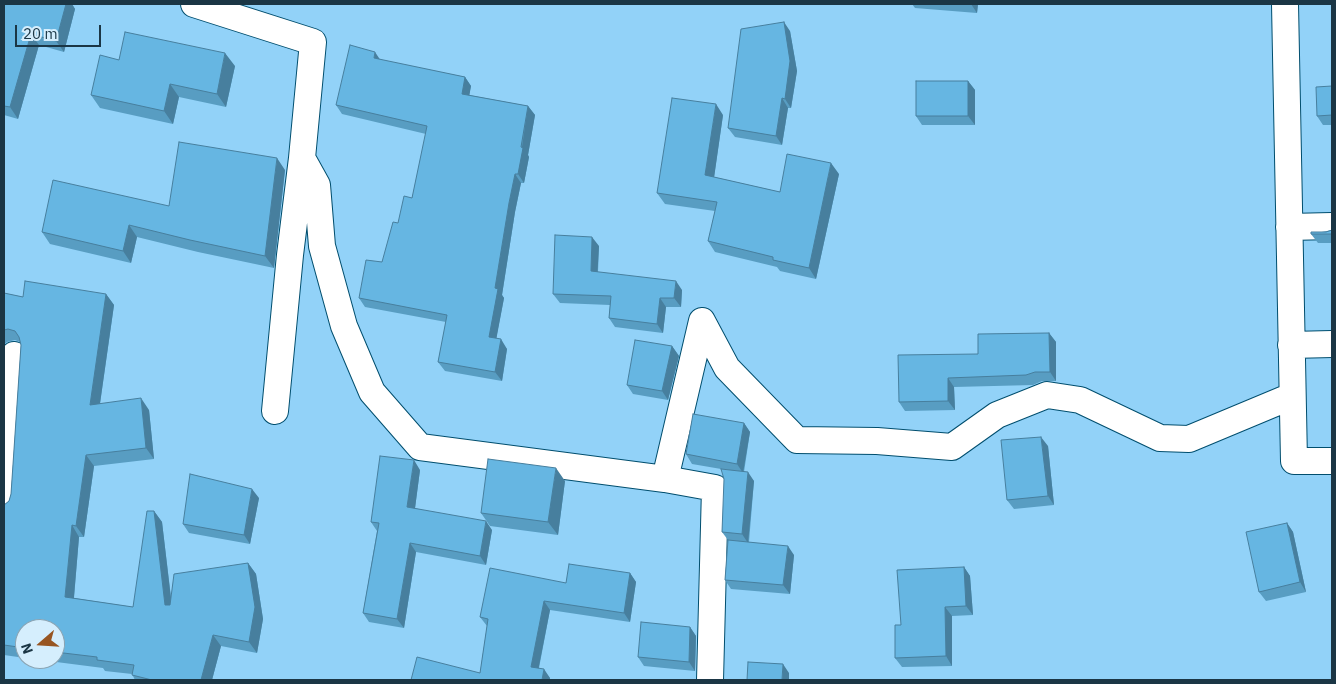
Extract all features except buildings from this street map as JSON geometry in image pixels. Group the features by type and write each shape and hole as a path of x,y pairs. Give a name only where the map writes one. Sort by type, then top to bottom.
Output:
{"street":[{"path":"194,4 314,42 290,255 275,412"},
{"path":"1285,4 1294,461 1332,461"},
{"path":"302,158 317,185 322,246 344,326 372,392 420,447 664,479 715,488 710,680"},
{"path":"1289,227 1332,226"},
{"path":"664,479 702,321 727,368 797,440 877,441 952,447 997,415 1047,395 1080,400 1160,438 1189,439 1292,396"},
{"path":"1291,345 1332,344"},
{"path":"4,504 14,355"}]}
